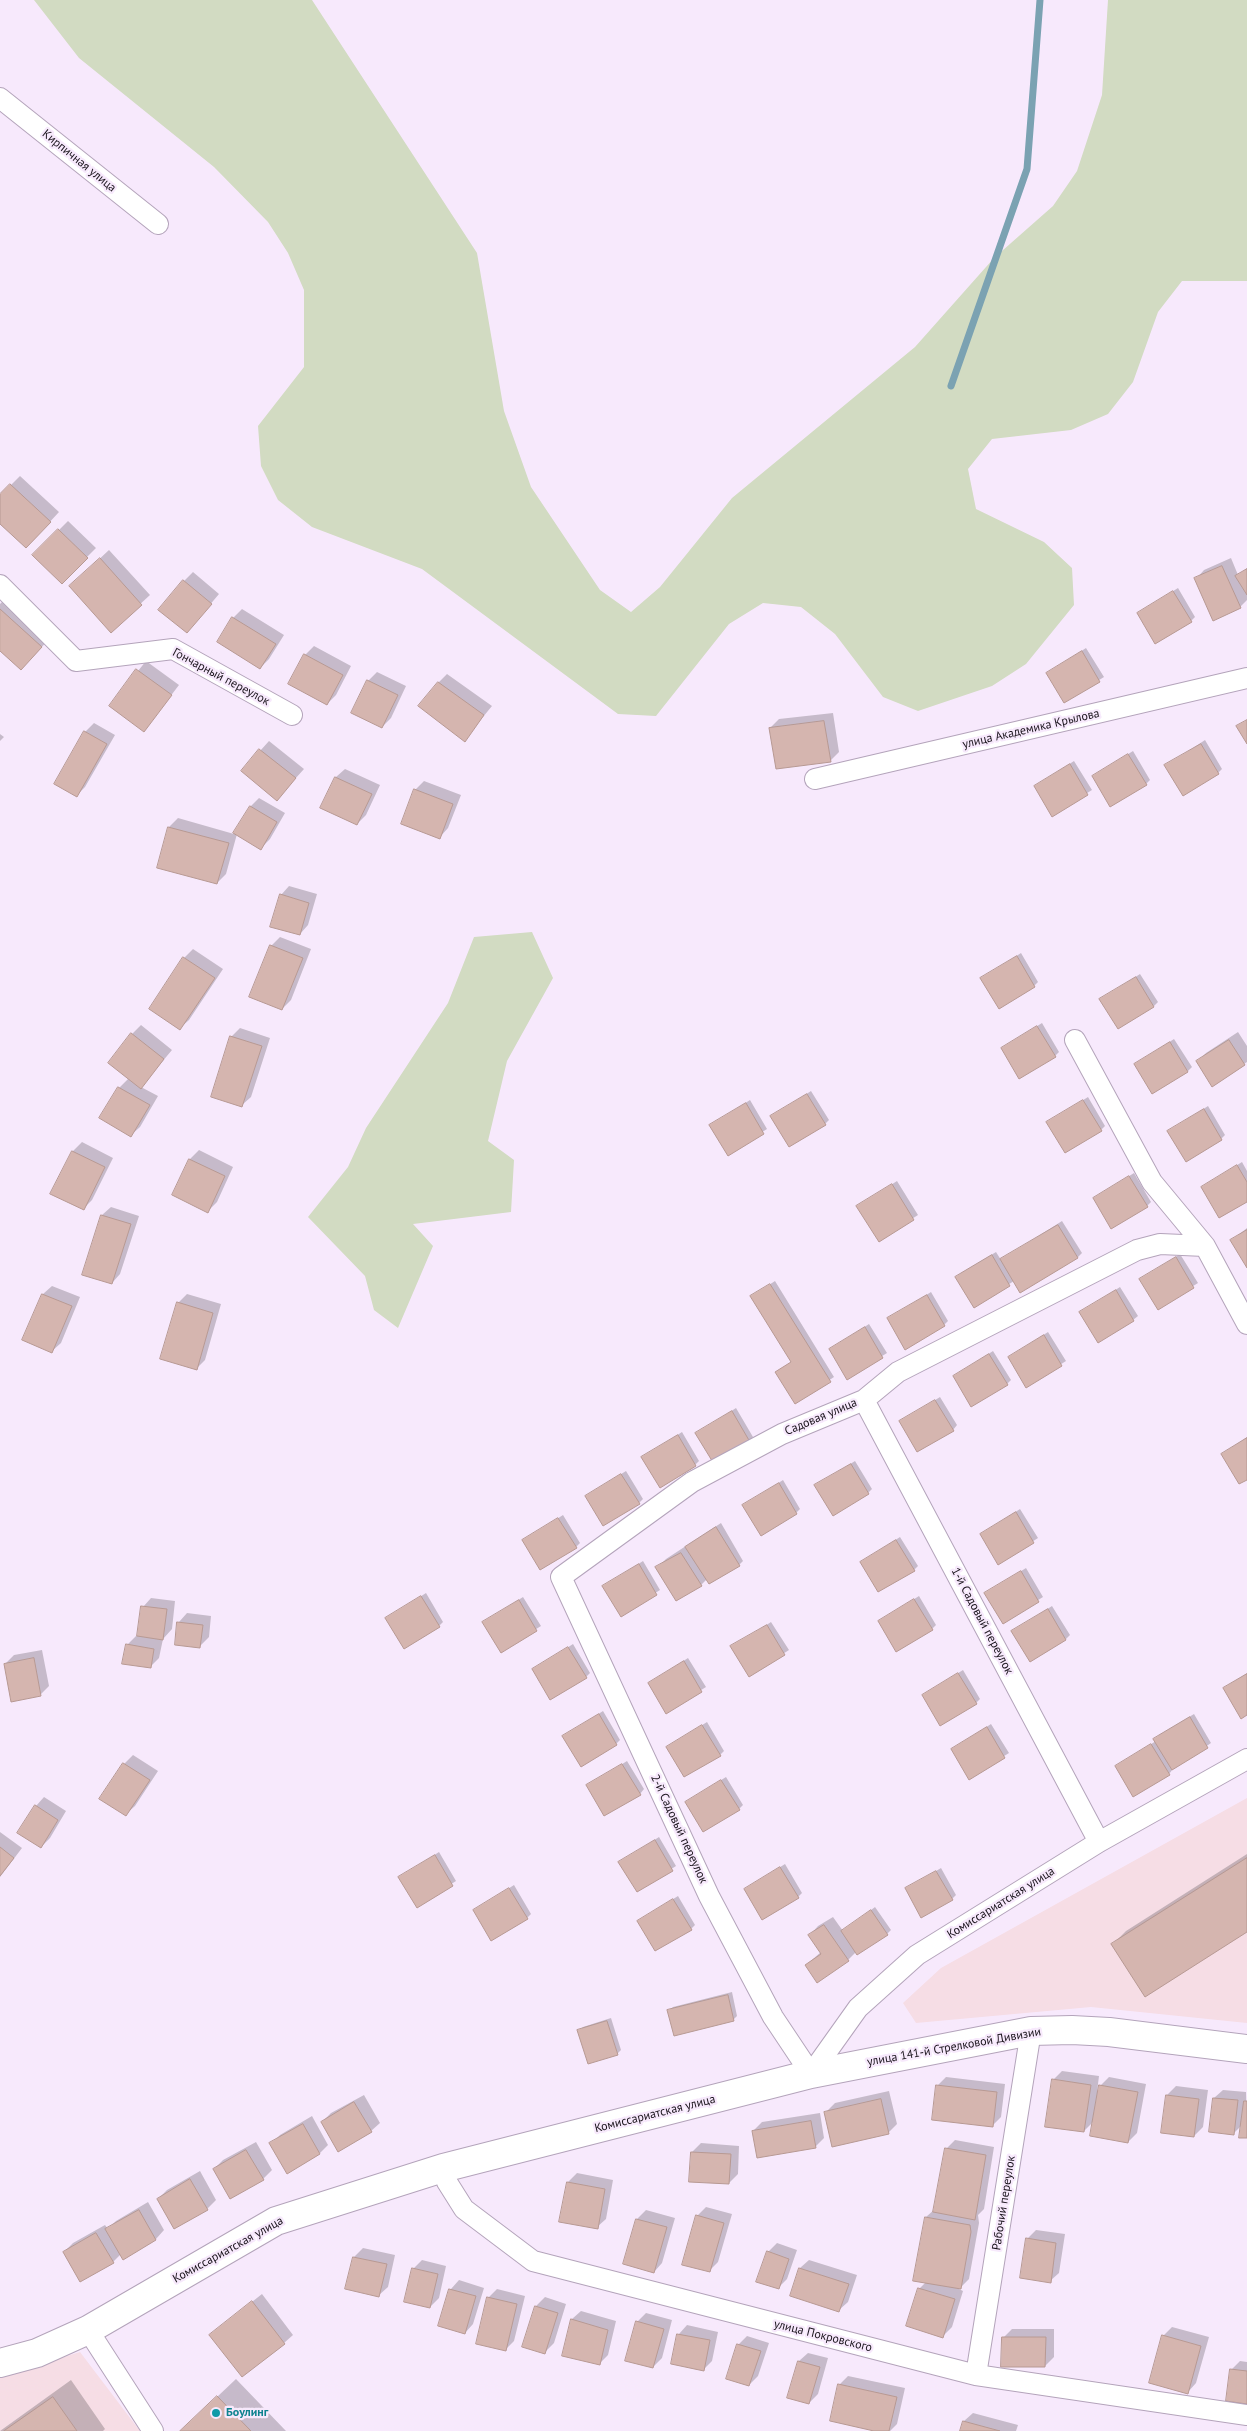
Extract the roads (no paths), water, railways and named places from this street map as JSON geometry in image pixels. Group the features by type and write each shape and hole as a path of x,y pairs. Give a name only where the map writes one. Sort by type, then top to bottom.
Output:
{"main road":[{"name":"улица 141-й Стрелковой Дивизии","path":"811,2074 1031,2031 1072,2030 1109,2032 1247,2049"},
{"name":"Комиссариатская улица","path":"0,2363 37,2353 88,2330 276,2221 443,2168 811,2074"}],"street":[{"name":"Кирпичная улица","path":"0,98 158,224"},
{"name":"Гончарный переулок","path":"0,585 76,661 173,649 292,715"},
{"name":"улица Академика Крылова","path":"815,779 1247,678"},
{"path":"1076,1040 1152,1182 1204,1246 1247,1324"},
{"name":"Садовая улица","path":"561,1577 692,1482 782,1434 864,1400 898,1372 1137,1250 1160,1244 1204,1246"},
{"name":"1-й Садовый переулок","path":"864,1400 1100,1842"},
{"name":"2-й Садовый переулок","path":"561,1577 709,1896 773,2017 811,2074"},
{"name":"Комиссариатская улица","path":"811,2074 858,2008 917,1955 1100,1842 1247,1759"},
{"name":"Рабочий переулок","path":"976,2375 1031,2031"},
{"name":"улица Покровского","path":"443,2168 447,2182 464,2209 533,2261 976,2375 1247,2415"},
{"path":"88,2330 153,2431"}],"waterway":[{"path":"951,386 1027,169 1040,0"}],"place":[{"name":"Боулинг","path":"216,2413"}]}
